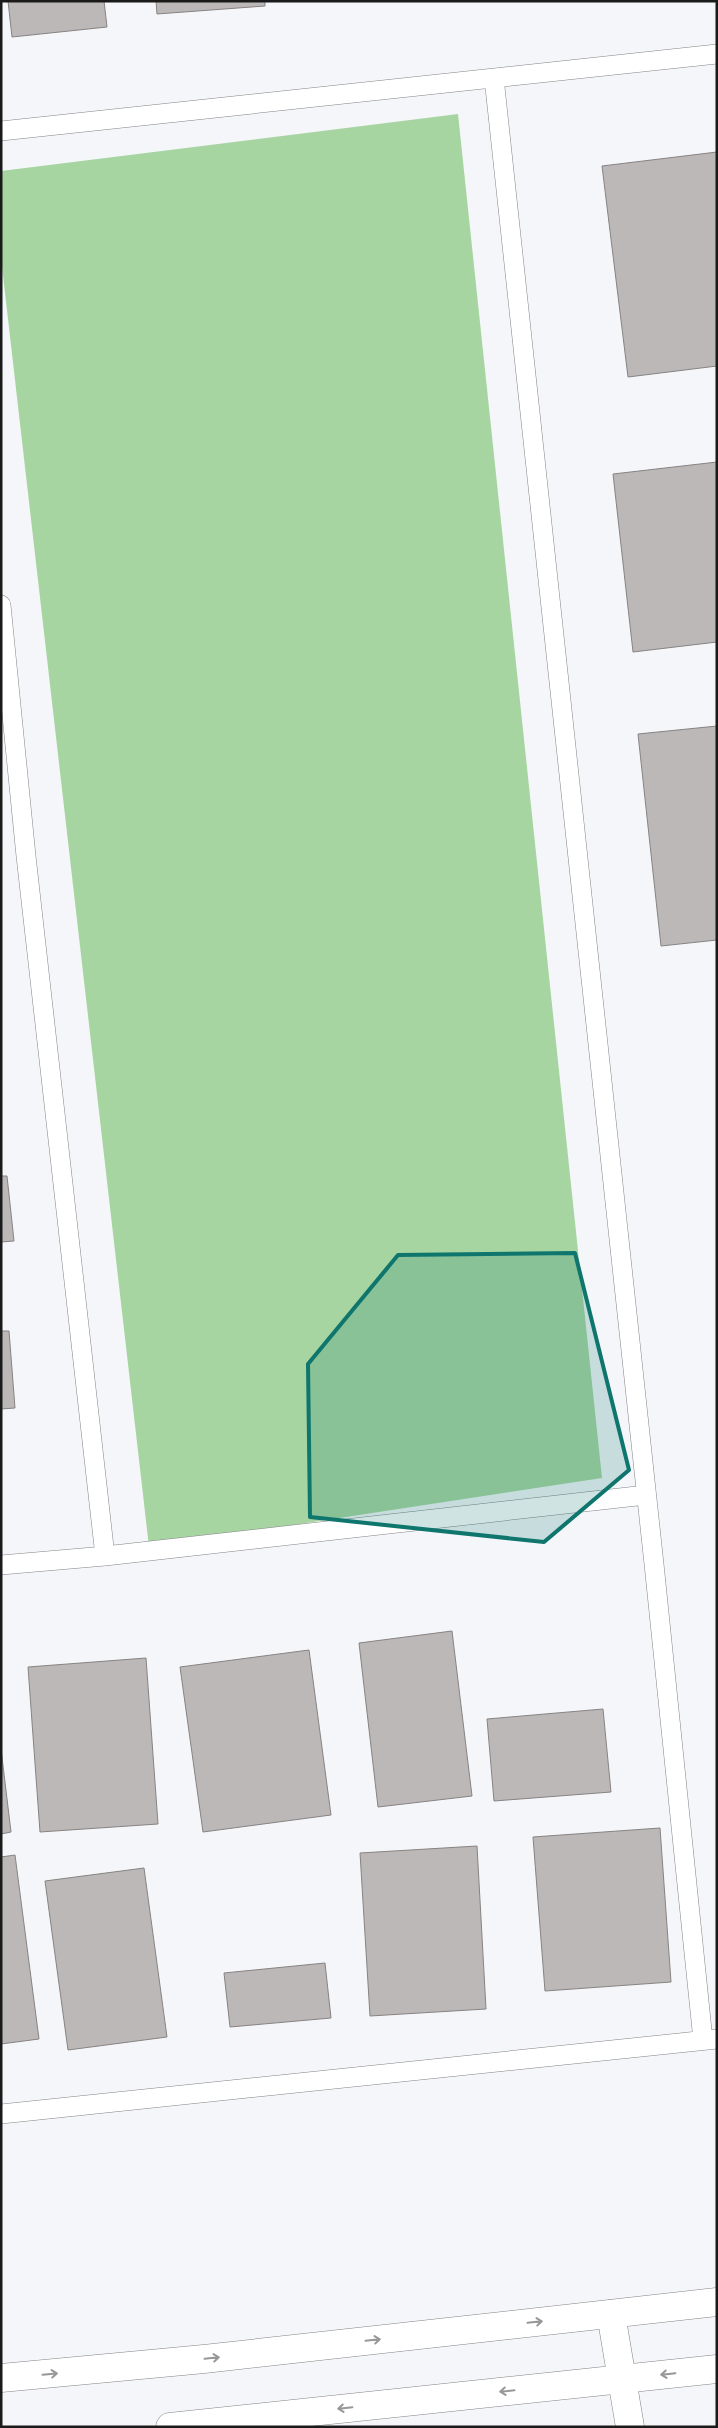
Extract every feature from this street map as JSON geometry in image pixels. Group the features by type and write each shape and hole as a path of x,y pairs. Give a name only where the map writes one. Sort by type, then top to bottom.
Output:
{"street":[{"path":"1,2378 204,2359 717,2302"},
{"path":"611,2314 630,2427"},
{"path":"170,2427 717,2369"}],"lane":[{"path":"1,131 717,54"},
{"path":"1,2114 710,2039 646,1495 494,78"},
{"path":"1,605 26,856 106,1556"},
{"path":"1,1565 106,1556 646,1495"}],"highlighted area":[{"path":"575,1253 629,1470 544,1542 310,1517 308,1364 398,1255"}],"green space":[{"path":"458,114 602,1478 149,1547 1,258 1,171"}],"building":[{"path":"8,1 104,1 107,27 12,37"},
{"path":"156,1 265,1 265,6 157,14"},
{"path":"717,152 717,366 628,377 602,166"},
{"path":"717,462 717,642 633,652 613,474"},
{"path":"717,726 717,940 661,946 638,734"},
{"path":"1,1176 7,1176 14,1241 1,1242"},
{"path":"1,1331 9,1331 15,1408 1,1409"},
{"path":"452,1631 472,1796 378,1807 359,1643"},
{"path":"309,1650 331,1815 203,1832 180,1667"},
{"path":"146,1658 158,1824 40,1832 28,1667"},
{"path":"603,1709 611,1792 494,1801 487,1719"},
{"path":"1,1749 11,1832 1,1834"},
{"path":"660,1828 671,1982 545,1991 533,1837"},
{"path":"477,1846 486,2009 370,2016 360,1853"},
{"path":"15,1855 39,2039 1,2044 1,1857"},
{"path":"144,1868 167,2037 68,2050 45,1881"},
{"path":"325,1963 331,2018 230,2027 224,1973"}]}
